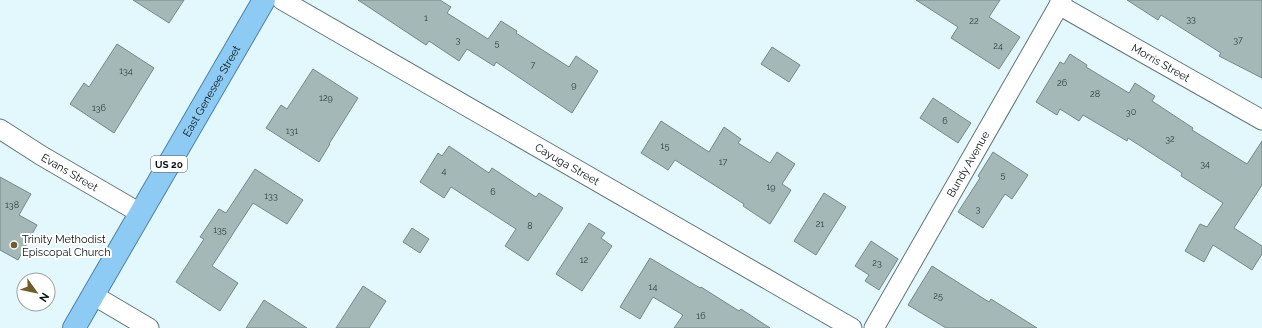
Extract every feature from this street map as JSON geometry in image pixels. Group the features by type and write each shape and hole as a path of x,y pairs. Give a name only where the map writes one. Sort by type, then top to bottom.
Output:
{"highway":[{"name":"East Genesee Street","path":"74,328 264,0"}],"street":[{"name":"Cayuga Street","path":"282,0 852,328"},
{"name":"Morris Street","path":"1060,2 1262,120"},
{"name":"Bundy Avenue","path":"874,328 1060,2"},
{"name":"Evans Street","path":"0,129 42,156 140,213"},
{"path":"93,295 149,328"}],"building":[{"path":"133,0 184,0 169,23"},
{"path":"358,0 440,0 451,7 447,13 488,39 501,21 517,31 516,33 569,67 576,56 598,71 572,113 496,62 494,66 467,49 459,61 429,41 426,45"},
{"path":"916,0 1000,0 989,17 1020,37 999,69 951,38 958,27"},
{"path":"1127,0 1262,0 1262,78 1219,56 1221,53 1161,15 1158,20"},
{"path":"117,44 154,68 114,133 70,104 84,83 89,87"},
{"path":"772,47 800,65 789,82 761,64"},
{"path":"1070,54 1087,65 1086,67 1129,93 1135,83 1155,96 1152,101 1193,128 1192,130 1247,164 1262,141 1262,185 1234,228 1262,246 1262,254 1252,270 1213,245 1204,262 1185,251 1200,224 1207,227 1223,203 1181,176 1182,173 1128,138 1127,141 1083,115 1079,121 1060,109 1057,115 1036,102 1060,62 1064,64"},
{"path":"313,69 358,98 319,162 266,128 281,105 287,109"},
{"path":"933,98 971,123 958,143 920,118"},
{"path":"661,121 709,152 724,127 741,139 738,143 770,163 777,152 795,164 782,184 791,190 770,224 743,206 744,204 675,160 668,170 641,153"},
{"path":"449,146 489,173 492,168 536,197 539,193 563,208 528,261 505,246 516,229 451,187 444,198 420,182 438,153 442,156"},
{"path":"993,152 1028,175 1012,199 1005,194 983,228 958,212 980,178 978,176"},
{"path":"255,169 303,200 287,224 253,203 212,266 238,283 220,311 176,282 204,239 200,237 219,209 226,213"},
{"path":"0,177 31,194 19,215 37,225 18,260 0,250"},
{"path":"824,193 846,207 816,255 794,241"},
{"path":"589,223 605,233 601,238 612,246 582,291 556,274"},
{"path":"412,228 429,239 420,253 403,242"},
{"path":"871,241 898,259 879,290 865,281 869,275 855,266"},
{"path":"650,258 739,311 741,309 770,328 674,328 683,315 653,297 640,319 620,307"},
{"path":"932,266 989,302 991,299 1037,328 946,328 908,305"},
{"path":"363,286 386,301 369,328 336,328"},
{"path":"264,300 307,328 246,328"}],"place":[{"name":"Trinity Methodist Episcopal Church","path":"14,245"}]}
